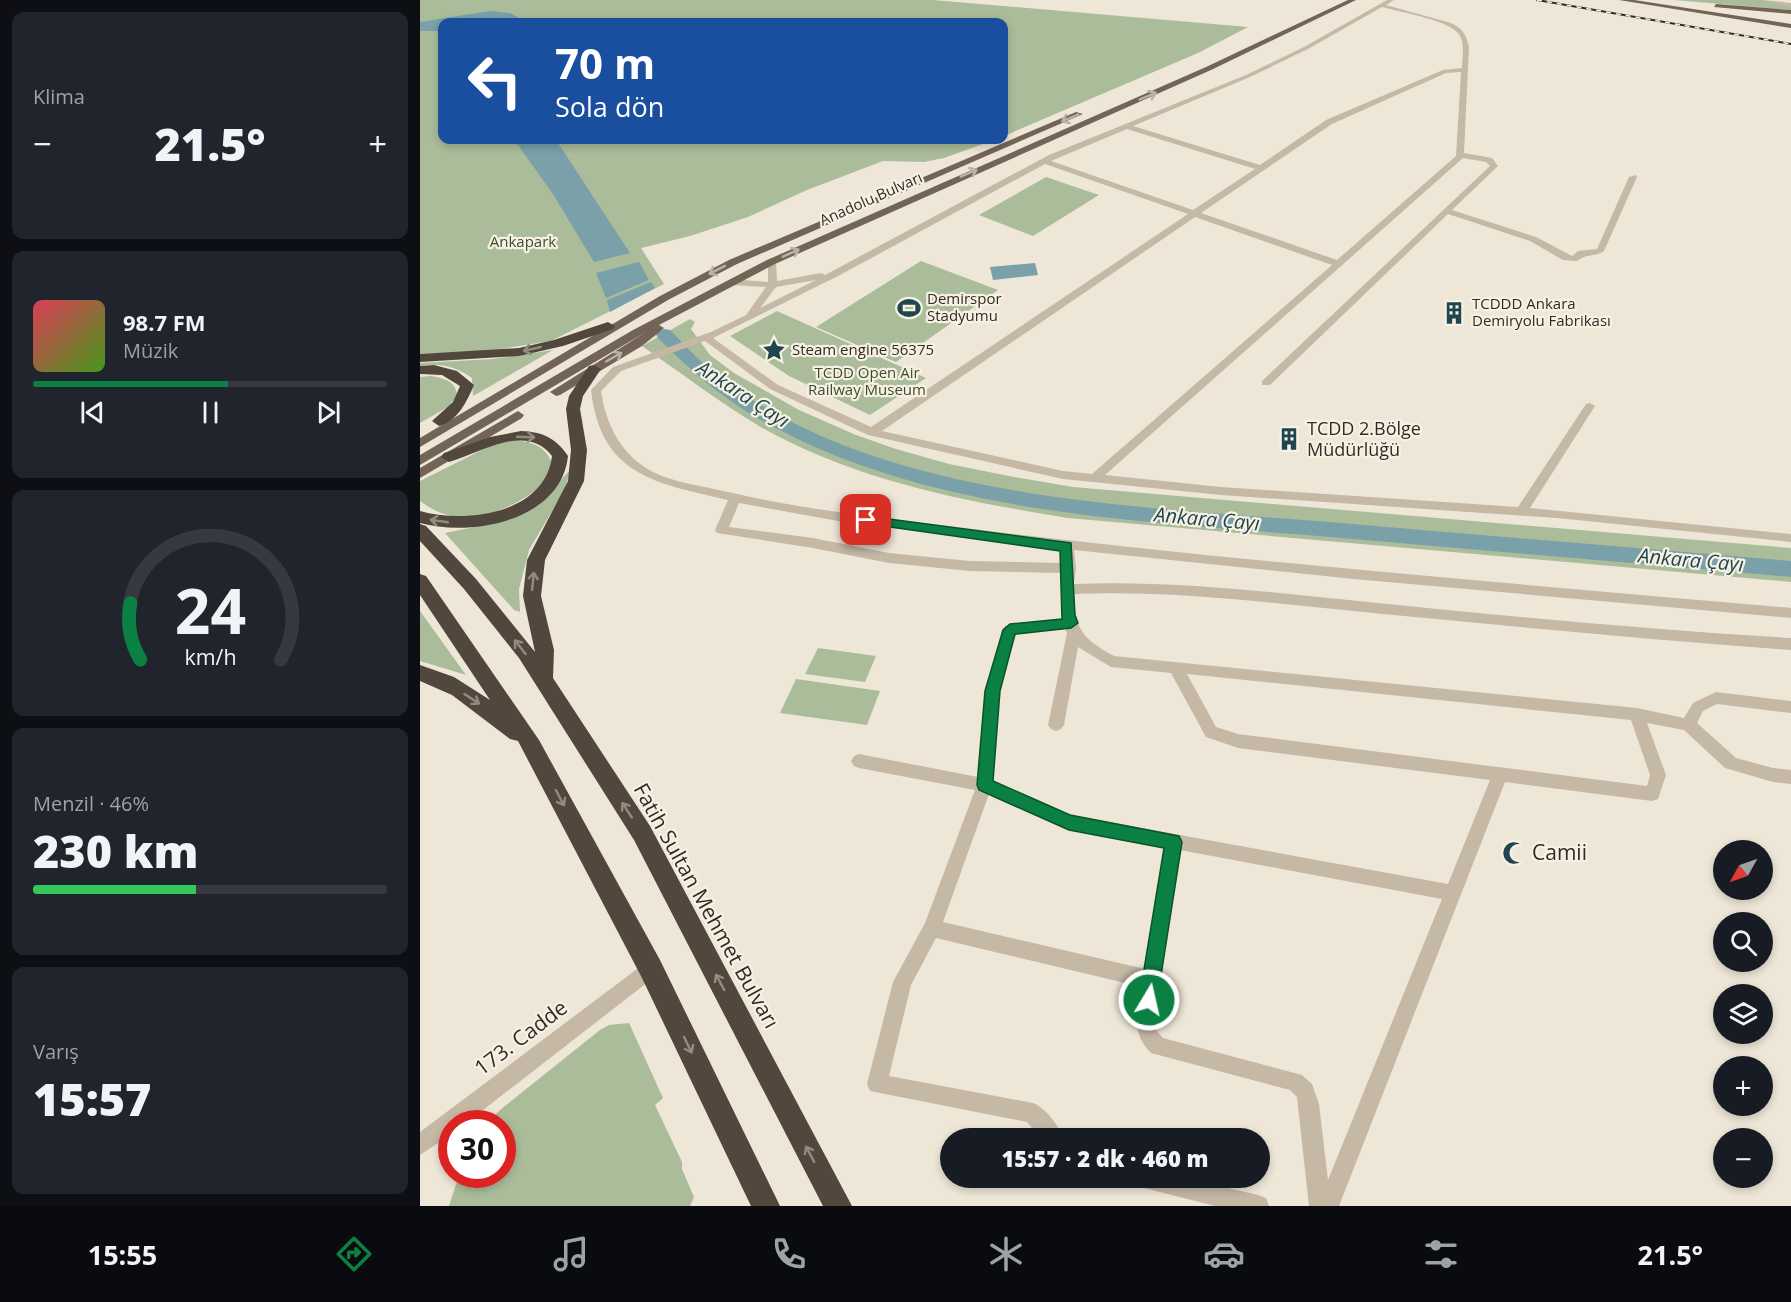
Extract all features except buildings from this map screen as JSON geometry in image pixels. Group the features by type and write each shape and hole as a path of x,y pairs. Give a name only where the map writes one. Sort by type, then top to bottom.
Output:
{"highway":[{"path":"420,358 519,352 610,328"},
{"path":"543,680 545,650 532,596 536,560 576,481 579,450 573,409 576,396 594,369"},
{"path":"420,370 447,371 459,376 467,385 459,404 439,421"},
{"path":"420,518 464,524 509,513 552,484 558,471 560,456 544,439 527,436 503,438 449,457"},
{"name":"Fatih Sultan Mehmet Bulvarı","path":"420,530 470,584 526,653 642,833 837,1206"},
{"path":"420,581 532,746 651,969 766,1206"},
{"path":"420,673 431,675 454,687 480,704 532,746"}],"main road":[{"path":"1123,96 1237,47 1334,0"},
{"name":"Anadolu Bulvarı","path":"420,461 682,306 771,262 1217,65 1353,0"},
{"path":"1622,0 1791,34"},
{"path":"1648,0 1791,24"},
{"path":"1648,0 1791,12"},
{"path":"1632,2 1791,24"},
{"name":"Anadolu Bulvarı","path":"420,443 610,328 733,262 791,235 1090,110"},
{"path":"420,474 638,344 682,306"},
{"path":"420,432 610,328"}],"street":[{"path":"1767,0 1791,5"},
{"path":"1098,476 1460,155 1466,47 1461,33 1456,28 1387,3 1248,76 1044,161 837,273 707,337 617,369 596,390 597,407 608,436 625,456 646,474 735,499 801,512 1067,547 1791,613"},
{"path":"874,430 1329,122 1445,71 1464,70"},
{"path":"1125,126 1260,168"},
{"path":"1266,383 1494,165 1489,160 1460,155"},
{"path":"1044,161 1339,264"},
{"path":"1446,211 1533,239 1566,258 1574,259 1581,253 1600,251 1633,177"},
{"path":"746,318 773,285 771,262"},
{"path":"731,282 773,285 837,273"},
{"path":"773,285 792,295"},
{"path":"707,337 774,387 874,430 1063,474 1221,491 1524,510 1791,538"},
{"path":"1524,510 1590,406"},
{"path":"735,499 721,531 813,543 901,559 970,566 1069,568"},
{"path":"1067,547 1068,615 1073,629 1088,648 1111,661 1637,714 1688,725 1731,764 1773,775 1791,777"},
{"path":"1067,589 1117,587 1245,595 1638,634 1791,644"},
{"path":"1056,725 1073,629"},
{"path":"1045,1128 1033,1113 878,1084 902,982 932,928 985,785 992,691 1010,630 1073,629"},
{"path":"1175,666 1211,732 1238,741 1652,794 1658,775 1637,714"},
{"path":"1688,725 1698,706 1716,698 1791,707"},
{"path":"859,761 985,785 1069,822 1454,893"},
{"path":"1328,1206 1500,775"},
{"path":"1173,842 1146,1020 1148,1036 1158,1046 1295,1082 1305,1091 1309,1104 1320,1206"},
{"path":"932,928 1152,980"},
{"name":"173. Cadde","path":"420,1145 651,969"},
{"path":"1185,1188 1258,1206"}],"green space":[{"name":"Ankapark","path":"420,0 933,0 1248,27 1198,53 1008,134 1008,18 438,18 438,144 983,144 944,158 924,162 883,161 807,190 748,217 690,236 641,248 664,284 551,341 487,351 420,354"},
{"path":"1674,0 1762,0 1791,6 1791,10"},
{"path":"1046,177 1099,195 1033,236 979,215"},
{"name":"Demirspor Stadyumu","path":"921,261 998,290 896,362 816,327"},
{"name":"TCDD Open Air Railway Museum","path":"777,311 926,378 870,415 789,376 730,336"},
{"path":"690,319 695,322 691,329 710,355 734,373 799,410 856,435 949,464 1073,487 1791,548 1791,582 1068,518 949,496 871,474 795,445 744,417 642,346"},
{"path":"553,350 473,396 472,378 466,374 441,365 420,366 420,363 493,359"},
{"path":"431,376 452,383 457,396 448,407 420,423 420,377"},
{"path":"516,440 538,446 552,463 544,482 526,497 503,509 468,517 443,513 420,501 420,481 492,445"},
{"path":"571,469 564,491 529,550 519,589 520,612 514,610 445,533 484,525 547,495"},
{"path":"420,611 466,675 420,661"},
{"path":"818,648 876,656 865,682 805,674"},
{"path":"796,679 880,691 867,725 780,713"},
{"path":"629,1023 663,1098 655,1105 682,1162 682,1169 694,1197 690,1206 449,1206 455,1188 516,1188 516,1110 500,1110 609,1025"}],"water":[{"path":"490,11 510,13 519,18 445,18"},
{"path":"438,19 438,31 420,31 420,22"},
{"path":"516,144 559,144 630,253 594,262 553,194"},
{"path":"639,262 649,280 606,298 596,273"},
{"path":"1035,263 1038,275 993,280 990,267"},
{"path":"651,282 655,288 610,312 607,300"}],"waterway":[{"name":"Ankara Çayı","path":"664,334 706,375 755,409 810,437 870,461 932,479 994,493 1112,511 1791,569"}],"railway":[{"path":"1537,0 1791,44"}],"place":[{"name":"Demirspor Stadyumu","path":"909,308"},
{"name":"TCDDD Ankara Demiryolu Fabrikası","path":"1454,313"},
{"name":"Steam engine 56375","path":"774,350"},
{"name":"TCDD 2.Bölge Müdürlüğü","path":"1289,439"},
{"name":"Camii","path":"1514,853"}],"route":[{"path":"866,520 1067,547 1068,615 1071,623 1010,630 992,691 985,785 1069,822 1173,842 1149,1000"}]}
